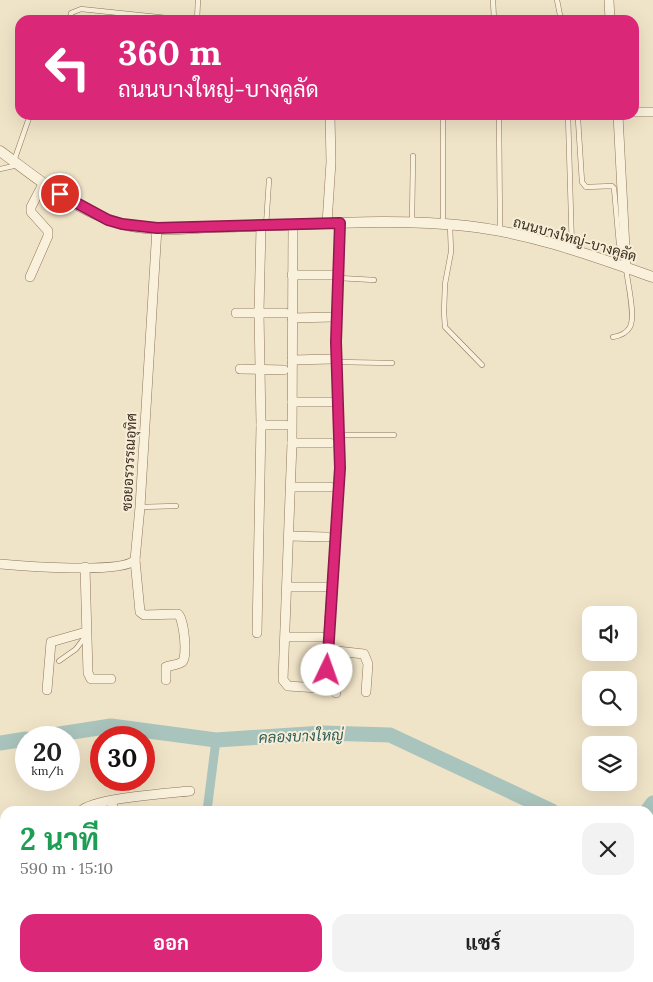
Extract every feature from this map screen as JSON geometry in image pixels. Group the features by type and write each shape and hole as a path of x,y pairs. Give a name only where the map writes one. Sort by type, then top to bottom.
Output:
{"street":[{"path":"609,0 610,15"},
{"path":"639,112 653,112"},
{"path":"327,223 331,162 330,120"},
{"path":"618,120 626,267"},
{"name":"ถนนบางใหญ่-บางคูลัด","path":"0,151 43,184 108,220 122,224 157,228 327,223 446,225 500,231 572,249 653,277"},
{"path":"30,277 48,236 48,231 31,212 31,207 43,184"},
{"path":"336,693 327,670 338,490 335,360 336,276 340,223"},
{"path":"294,225 289,315 292,360 292,443 284,683 288,686 318,688"},
{"path":"257,633 261,425 260,312 264,226"},
{"name":"ซอยอรวรรณอุทิศ","path":"157,228 135,560 140,612 144,616 178,614 183,622 185,656 182,662 166,667 166,680"},
{"path":"292,275 336,276"},
{"path":"236,312 332,317"},
{"path":"292,360 335,360"},
{"path":"240,369 284,370"},
{"path":"292,402 332,402"},
{"path":"261,425 285,425"},
{"path":"292,443 330,444"},
{"path":"291,486 330,487"},
{"path":"289,536 327,537"},
{"path":"0,564 35,567 84,567 124,565 135,560"},
{"path":"84,567 86,634 90,677 111,679"},
{"path":"288,587 327,587"},
{"path":"47,690 51,642 86,634"},
{"path":"286,637 320,637"},
{"path":"328,650 364,654 368,664 366,692"},
{"path":"89,806 112,801 190,791"},
{"path":"112,801 112,806"}],"lane":[{"path":"197,15 198,0"},
{"path":"493,0 494,15"},
{"path":"557,0 560,15"},
{"path":"71,15 71,13 81,9 138,15"},
{"path":"0,169 16,163 29,120"},
{"path":"443,120 446,225 451,252 445,284 445,327 482,365"},
{"path":"499,120 500,231"},
{"path":"568,120 572,249"},
{"path":"578,120 582,182 586,187 612,186 614,188 619,244 625,248"},
{"path":"412,223 413,156"},
{"path":"264,226 269,180"},
{"path":"613,338 623,335 630,327 632,317 626,267"},
{"path":"336,276 374,280"},
{"path":"335,360 392,363"},
{"path":"338,435 394,435"},
{"path":"140,507 176,506"},
{"path":"58,661 76,649 86,634"}],"waterway":[{"name":"คลองบางใหญ่","path":"80,731 111,726 216,740 323,733 390,735 541,806"},
{"path":"208,806 216,740"},
{"name":"คลองบางใหญ่","path":"0,743 15,741"}],"route":[{"path":"60,194 108,220 122,224 157,228 261,227 340,223 336,342 340,468 327,670"}]}
